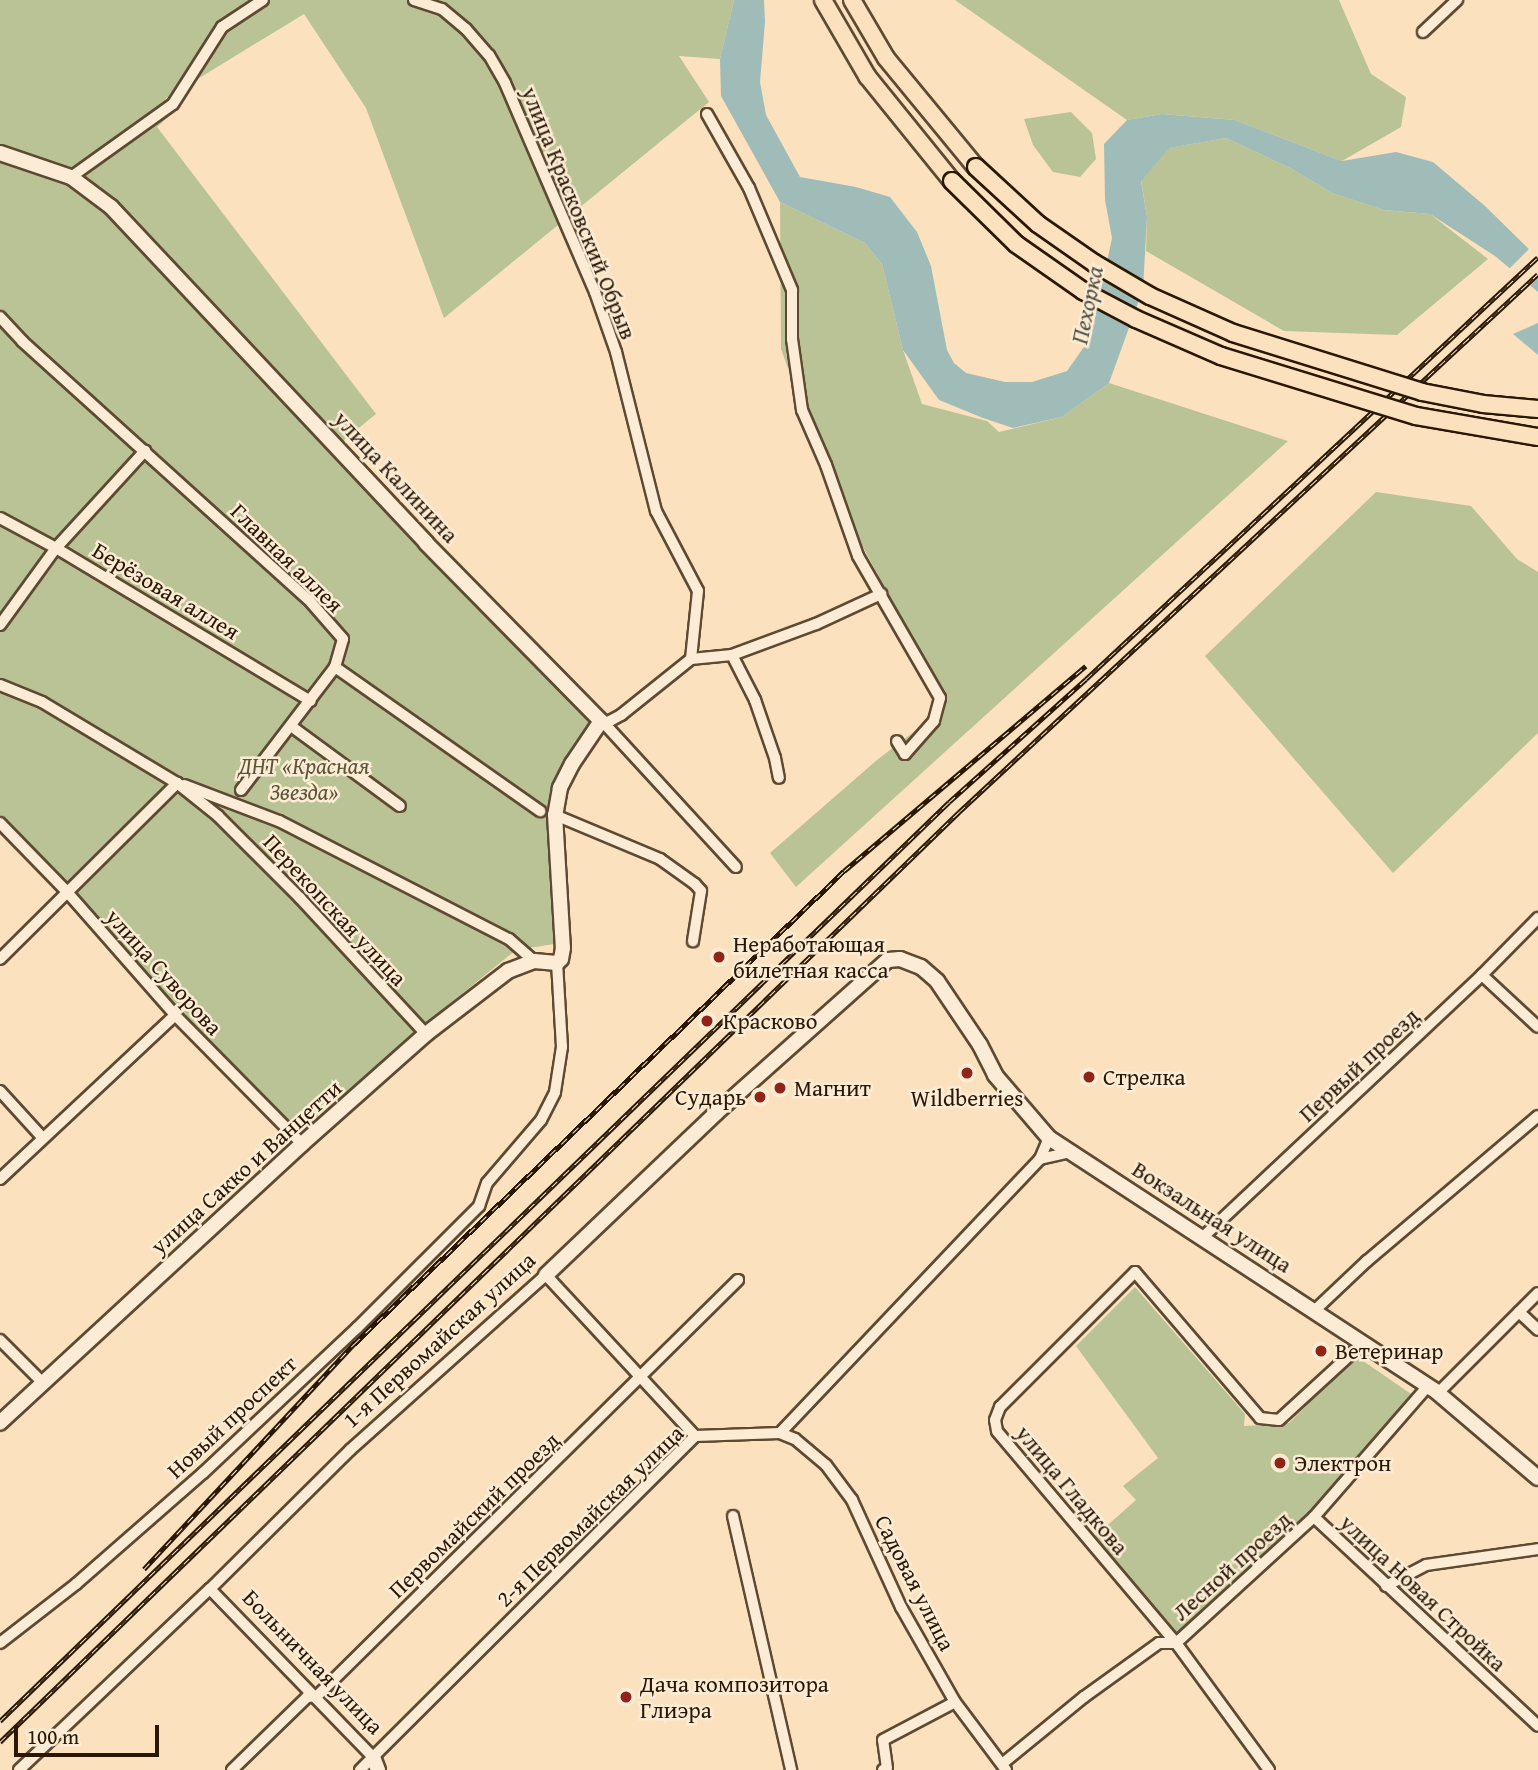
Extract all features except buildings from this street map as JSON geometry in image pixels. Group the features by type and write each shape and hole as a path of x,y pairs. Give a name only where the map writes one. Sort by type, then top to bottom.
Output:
{"main road":[{"path":"823,0 867,76 952,181 1016,244 1083,291 1136,319 1221,356 1416,416 1538,437"},
{"path":"852,0 886,58 976,167 1038,224 1094,263 1150,296 1233,333 1422,392 1483,404 1538,409"},
{"name":"улица Калинина","path":"0,153 71,177 111,207 426,543 601,721"},
{"path":"534,961 557,963 563,948 555,815 560,788 572,764 601,721"},
{"name":"Вокзальная улица","path":"900,959 921,967 937,981 980,1045 995,1075 1049,1138 1433,1390 1538,1478"},
{"name":"1-я Первомайская улица","path":"546,1275 716,1113 888,960 900,959"},
{"name":"улица Сакко и Ванцетти","path":"0,1423 302,1144 426,1034 508,971 534,961"}],"street":[{"path":"71,177 173,104 222,27 263,0"},
{"name":"улица Красковский Обрыв","path":"414,0 435,2 466,29 489,55 505,83 595,292 616,352 656,511 698,591 691,659"},
{"path":"1423,32 1457,0"},
{"path":"708,114 749,188 792,290 792,339 802,410 826,465 858,556 940,698 934,721 905,754 897,741"},
{"name":"Главная аллея","path":"0,317 22,341 307,599 342,639 335,667"},
{"path":"0,625 56,548 145,451"},
{"name":"Берёзовая аллея","path":"0,517 311,701"},
{"path":"601,721 621,715 691,659 732,655 816,624 881,594"},
{"path":"732,655 755,700 779,778"},
{"path":"241,790 335,667 540,811"},
{"name":"Перекопская улица","path":"0,685 42,702 177,783 218,816 291,889 426,1034"},
{"name":"улица Калинина","path":"601,721 736,867"},
{"path":"290,726 400,806"},
{"path":"0,959 177,783 279,821 509,939 534,961"},
{"path":"555,815 660,859 695,884 701,891 693,940"},
{"name":"улица Суворова","path":"0,823 68,894 175,1015 302,1144"},
{"name":"Первый проезд","path":"1203,1237 1482,975 1538,918"},
{"name":"Новый проспект","path":"2,1636 76,1584 202,1472 356,1328 479,1206 487,1183 541,1121 555,1092 562,1047 557,963"},
{"path":"1482,975 1538,1027"},
{"path":"0,1179 175,1015"},
{"path":"0,1091 42,1137"},
{"path":"1313,1312 1367,1261 1538,1115"},
{"path":"780,1433 1040,1158 1049,1138"},
{"path":"1040,1158 1071,1152"},
{"name":"улица Гладкова","path":"1176,1643 1003,1438 995,1420 1000,1407 1135,1272 1260,1418 1279,1420 1363,1343"},
{"path":"546,1275 695,1436"},
{"name":"1-я Первомайская улица","path":"19,1770 210,1589 350,1450 546,1275"},
{"name":"Первомайский проезд","path":"232,1770 307,1697 317,1696 738,1280"},
{"name":"Лесной проезд","path":"1004,1767 1084,1697 1159,1643 1176,1643 1314,1517 1433,1390 1538,1293"},
{"path":"1519,1312 1538,1330"},
{"path":"0,1340 42,1382"},
{"name":"2-я Первомайская улица","path":"360,1770 375,1764 695,1436 780,1433"},
{"name":"Садовая улица","path":"780,1433 795,1439 826,1465 852,1500 901,1607 955,1702 1004,1767"},
{"path":"733,1516 791,1770"},
{"name":"улица Новая Стройка","path":"1314,1517 1538,1726"},
{"path":"1386,1586 1426,1565 1538,1549"},
{"name":"Больничная улица","path":"210,1589 317,1696 375,1764"},
{"path":"1176,1643 1269,1770"},
{"path":"883,1770 887,1768 883,1740 955,1702"}],"green space":[{"name":"ДНТ «Красная Звезда»","path":"0,0 734,0 720,59 679,56 709,102 444,318 366,108 304,14 165,99 176,110 157,127 376,414 339,444 195,310 593,722 580,739 554,786 551,808 554,944 516,950 426,1023 353,1094 303,1135 177,1012 64,880 0,815"},
{"path":"955,0 1339,0 1371,74 1406,97 1401,127 1342,161 1235,120 1162,114 1127,120"},
{"path":"1071,112 1092,133 1096,159 1080,177 1053,172 1033,145 1024,119"},
{"path":"1226,138 1290,168 1332,193 1384,210 1430,214 1488,259 1397,335 1284,331 1146,251 1147,217 1140,173 1168,148"},
{"path":"780,202 865,243 882,264 903,350 922,404 987,421 999,432 1062,417 1109,383 1288,441 796,887 770,853 877,760 924,724 938,696 891,599 831,488 781,349"},
{"path":"1376,492 1471,506 1517,559 1538,572 1538,733 1393,873 1205,656"},
{"name":"Электрон","path":"1135,1287 1245,1414 1244,1426 1289,1423 1356,1356 1414,1396 1309,1515 1174,1636 1093,1538 1136,1500 1123,1486 1158,1458 1076,1346"}],"water":[{"path":"734,0 764,0 760,82 766,115 800,177 856,187 890,197 917,232 931,266 947,350 954,363 966,373 1005,382 1032,382 1067,371 1091,337 1112,238 1105,200 1104,144 1127,120 1162,114 1235,120 1342,161 1396,152 1433,162 1485,206 1538,258 1538,292 1495,256 1430,214 1384,210 1332,193 1290,168 1226,138 1169,148 1141,181 1147,217 1143,289 1109,383 1062,417 1013,428 983,418 939,400 903,350 882,264 865,243 780,202 721,96 720,59"},
{"path":"1538,323 1538,355 1513,334"}],"pier":[{"path":"1531,247 1538,254 1538,278 1527,289 1507,271"}],"railway":[{"path":"0,1721 949,802 1086,679 1538,257"},
{"path":"0,1742 959,812 1538,274"},
{"path":"144,1569 354,1344 844,871 1086,666"}],"place":[{"name":"Неработающая билетная касса","path":"719,957"},
{"name":"Красково","path":"707,1021"},
{"name":"Wildberries","path":"967,1073"},
{"name":"Стрелка","path":"1089,1077"},
{"name":"Магнит","path":"780,1088"},
{"name":"Сударь","path":"760,1097"},
{"name":"Ветеринар","path":"1321,1351"},
{"name":"Электрон","path":"1280,1463"},
{"name":"Дача композитора Глиэра","path":"626,1697"}],"water label":[{"name":"Пехорка","path":"1087,305"}]}
